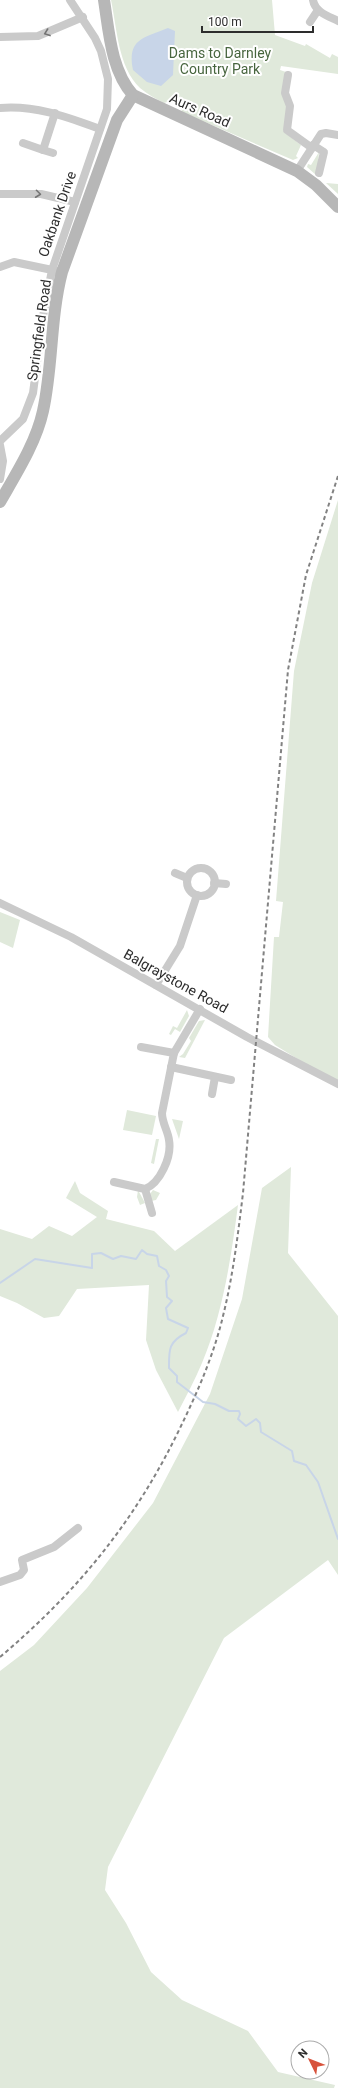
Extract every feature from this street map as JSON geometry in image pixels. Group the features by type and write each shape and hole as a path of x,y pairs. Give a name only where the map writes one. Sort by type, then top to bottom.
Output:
{"street":[{"name":"Oakbank Drive","path":"0,441 23,420 33,393 43,316 57,271 75,202 107,109 108,79 101,51 83,17 70,0"},
{"path":"104,0 118,70 125,85 133,95"},
{"path":"314,0 315,7 318,10 338,21"},
{"path":"310,22 318,10"},
{"path":"0,37 38,36 83,17"},
{"path":"288,75 285,93 290,106 287,130 312,147 324,152 319,173"},
{"name":"Aurs Road","path":"133,95 297,171 316,185 338,207"},
{"name":"Springfield Road","path":"0,502 29,449 43,412 57,293 57,271 117,120 133,95"},
{"path":"0,108 25,107 55,113 100,129"},
{"path":"43,150 55,113"},
{"path":"297,171 321,134 326,133 338,135"},
{"path":"23,143 53,153"},
{"path":"0,194 41,194 75,202"},
{"path":"0,267 14,262 57,271"},
{"path":"0,445 3,461 0,479"},
{"path":"196,869 205,869 212,874 214,883 210,892 197,895 190,890 187,878 196,869"},
{"path":"176,873 187,878"},
{"path":"214,883 226,884"},
{"path":"156,985 180,946 197,895"},
{"name":"Balgraystone Road","path":"0,903 71,937 200,1009 246,1037 338,1084"},
{"path":"114,1182 145,1189 156,1182 167,1161 170,1143 162,1113 174,1053 200,1009"},
{"path":"141,1047 174,1053"},
{"path":"171,1067 231,1080"},
{"path":"212,1094 215,1077"},
{"path":"145,1189 152,1213"},
{"path":"0,1582 20,1574 24,1570 22,1560 54,1547 78,1528"}],"green space":[{"name":"Dams to Darnley Country Park","path":"111,0 272,0 275,35 305,46 306,44 330,58 332,54 338,57 338,74 281,66 280,70 286,72 282,95 287,107 284,132 301,145 296,156 298,158 293,160 182,112 181,107 170,101 164,103 140,88 127,69 123,58 117,35"},
{"path":"319,152 316,175 307,167 308,164 311,165"},
{"path":"326,183 338,184 338,194"},
{"path":"338,500 338,1084 275,1045 268,1037 274,937 279,937 283,902 276,901 294,671 312,583"},
{"path":"0,912 20,920 13,948 0,942"},
{"path":"187,1010 189,1016 180,1032 175,1029 171,1035 169,1034 173,1026 177,1028"},
{"path":"205,1020 185,1058 179,1057 183,1054 191,1041 189,1038 199,1021"},
{"path":"127,1110 156,1116 152,1135 123,1130"},
{"path":"172,1119 183,1121 179,1139"},
{"path":"156,1139 159,1139 154,1164 151,1163"},
{"path":"291,1167 288,1253 338,1316 338,1575 328,1560 224,1638 108,1867 105,1890 126,1923 151,1972 182,2000 248,2031 278,2072 290,2075 290,2080 313,2080 335,2085 334,2088 0,2088 0,1671 34,1645 87,1588 153,1503 210,1394 242,1299 262,1188"},
{"path":"75,1181 80,1193 108,1211 106,1219 154,1231 175,1251 238,1205 229,1265 216,1325 199,1369 178,1412 156,1370 146,1340 149,1285 77,1289 59,1316 44,1318 17,1303 0,1296 0,1229 32,1239 49,1226 72,1236 97,1217 66,1198"},
{"path":"138,1190 145,1203 140,1205 137,1197"},
{"path":"153,1190 160,1193 156,1200 151,1201 150,1194"}],"water":[{"path":"168,28 175,31 173,75 161,86 147,82 133,70 132,52 139,41 151,34"}],"waterway":[{"path":"0,1283 35,1259 92,1268 92,1254 101,1253 113,1259 121,1256 136,1259 142,1250 147,1254 157,1256 159,1266 166,1270 169,1276 166,1281 167,1297 172,1301 166,1308 168,1319 188,1328 186,1333 180,1336 173,1343 170,1351 169,1368 177,1376 177,1382 203,1402 215,1404 229,1411 239,1411 240,1414 238,1419 246,1426 256,1419 260,1423 261,1432 292,1451 294,1461 306,1465 318,1482 338,1539"}],"railway":[{"path":"0,1657 29,1632 55,1606 103,1552 125,1523 164,1460 205,1372 215,1344 227,1301 243,1193 288,670 306,575 338,476"}]}
